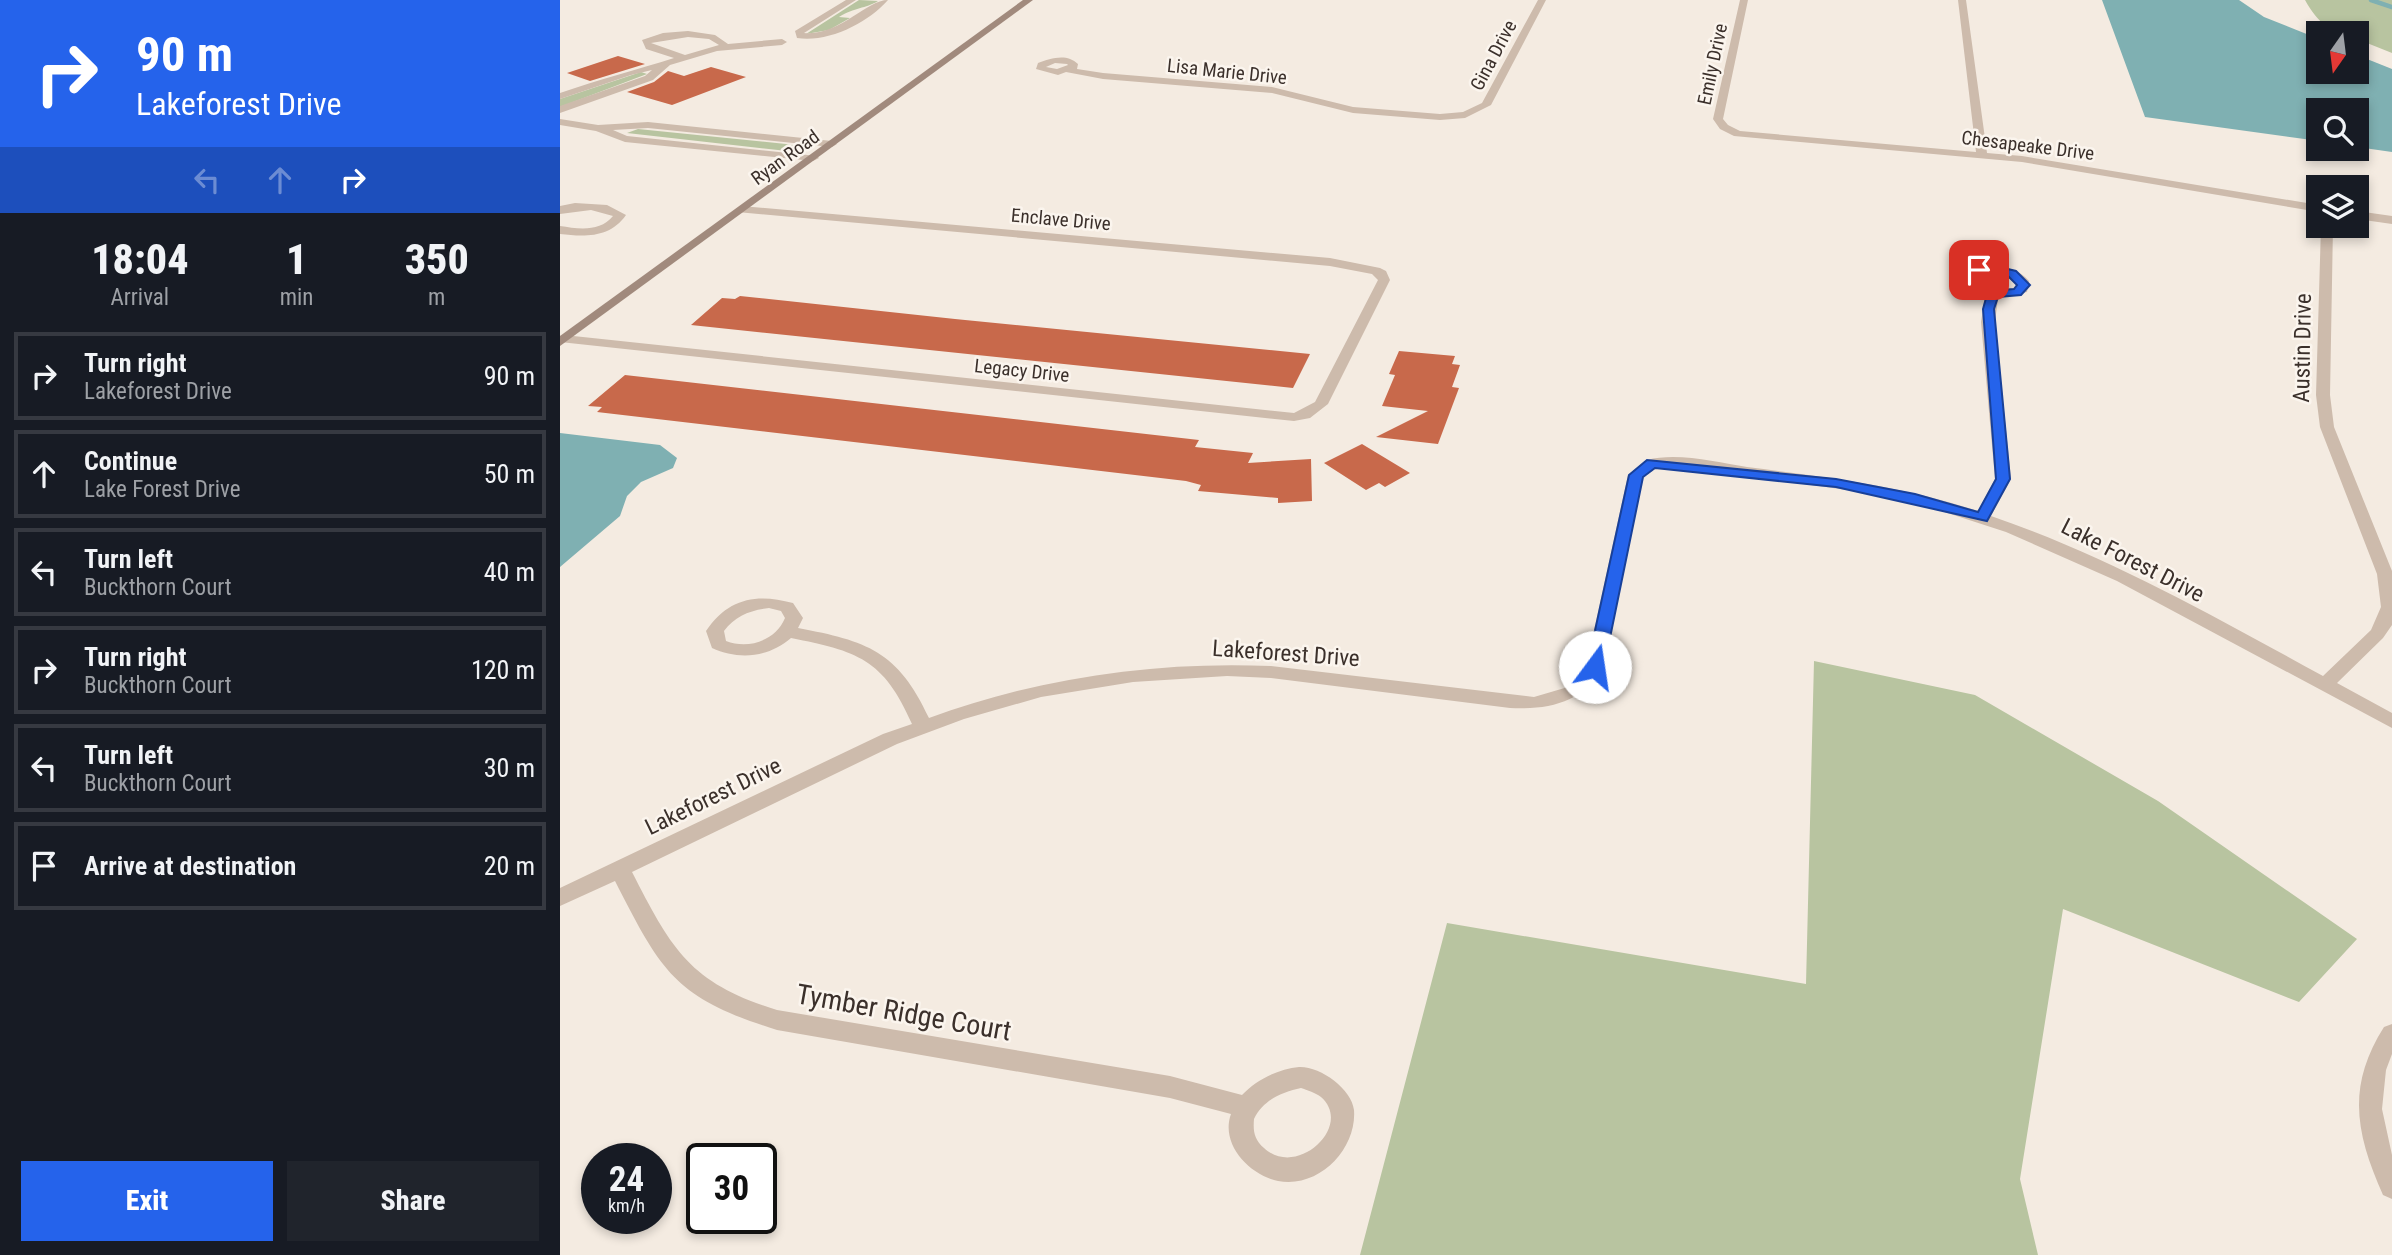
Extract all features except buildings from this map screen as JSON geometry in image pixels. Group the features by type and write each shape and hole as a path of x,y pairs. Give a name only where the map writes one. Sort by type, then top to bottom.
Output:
{"main road":[{"name":"Ryan Road","path":"562,340 1029,0"}],"street":[{"path":"782,43 852,0"},
{"path":"560,110 649,78 665,65 682,57 726,47 782,43 815,37 841,28 884,0"},
{"name":"Gina Drive","path":"1465,116 1486,105 1542,0"},
{"name":"Emily Drive","path":"1730,131 1718,118 1744,0"},
{"path":"1962,0 1982,156"},
{"path":"682,57 649,47 645,42 663,35 683,33 717,40 726,47"},
{"path":"798,33 802,37 815,37"},
{"path":"560,96 629,72 665,65"},
{"name":"Lisa Marie Drive","path":"1069,70 1102,76 1272,90 1353,110 1440,117 1465,116"},
{"path":"560,122 598,128 648,125 832,144"},
{"path":"598,128 625,139 813,159"},
{"name":"Chesapeake Drive","path":"1730,131 1758,138 2041,162 2306,207"},
{"path":"560,210 584,206 611,209 620,215 612,225 595,231 560,230"},
{"name":"Enclave Drive","path":"741,210 1331,262 1376,271"},
{"path":"2369,217 2392,220"},
{"name":"Austin Drive","path":"2325,685 2377,634 2386,621 2390,607 2385,574 2327,427 2323,395 2327,238"},
{"name":"Legacy Drive","path":"562,340 1294,417 1305,415 1321,404 1384,280 1382,274 1376,271"},
{"path":"1982,518 2003,479 1988,322 1993,293"},
{"name":"Lakeforest Drive","path":"560,898 845,760 923,726 1041,691 1086,682 1177,672 1271,672 1510,702 1557,698 1574,691 1587,680 1595,667 1636,475 1642,467 1667,463 1836,483"},
{"name":"Lake Forest Drive","path":"1836,483 1915,498 1982,518 2104,568 2392,721"},
{"path":"787,632 852,647 874,658 901,682 923,726"},
{"name":"Tymber Ridge Court","path":"620,869 664,954 684,977 710,996 740,1010 777,1020 1170,1087 1246,1107"},
{"path":"2392,1034 2371,1073 2368,1102 2374,1139 2392,1187"},
{"path":"1285,1078 1317,1080 1340,1100 1344,1114 1343,1129 1336,1144 1324,1157 1310,1166 1292,1170 1275,1168 1249,1151 1242,1138 1246,1107 1256,1094 1285,1078"}],"green space":[{"path":"859,0 878,1 839,17 850,18 829,30 806,34"},
{"path":"2305,0 2392,0 2392,53 2370,44 2370,21 2320,21"},
{"path":"641,72 647,74 560,107 560,99"},
{"path":"638,129 799,147 787,151 627,133"},
{"path":"1814,661 1975,695 2158,801 2357,939 2299,1002 2063,909 2020,1179 2038,1255 1360,1255 1447,923 1806,984"}],"water":[{"path":"2102,0 2239,0 2264,17 2306,34 2306,84 2370,84 2370,60 2392,69 2392,152 2369,149 2369,98 2306,98 2306,139 2145,117"},
{"path":"560,433 660,445 677,458 673,468 641,482 627,496 620,516 560,567"}],"waterway":[{"path":"2371,0 2392,7"}],"route":[{"path":"1595,667 1601,650 1636,475 1642,467 1652,463 1684,464 1874,489 1982,518 1994,501 2003,479 1988,322 1990,300 1993,293 2010,294 2022,289 2024,285 2018,277 2004,271 1979,270"}]}
